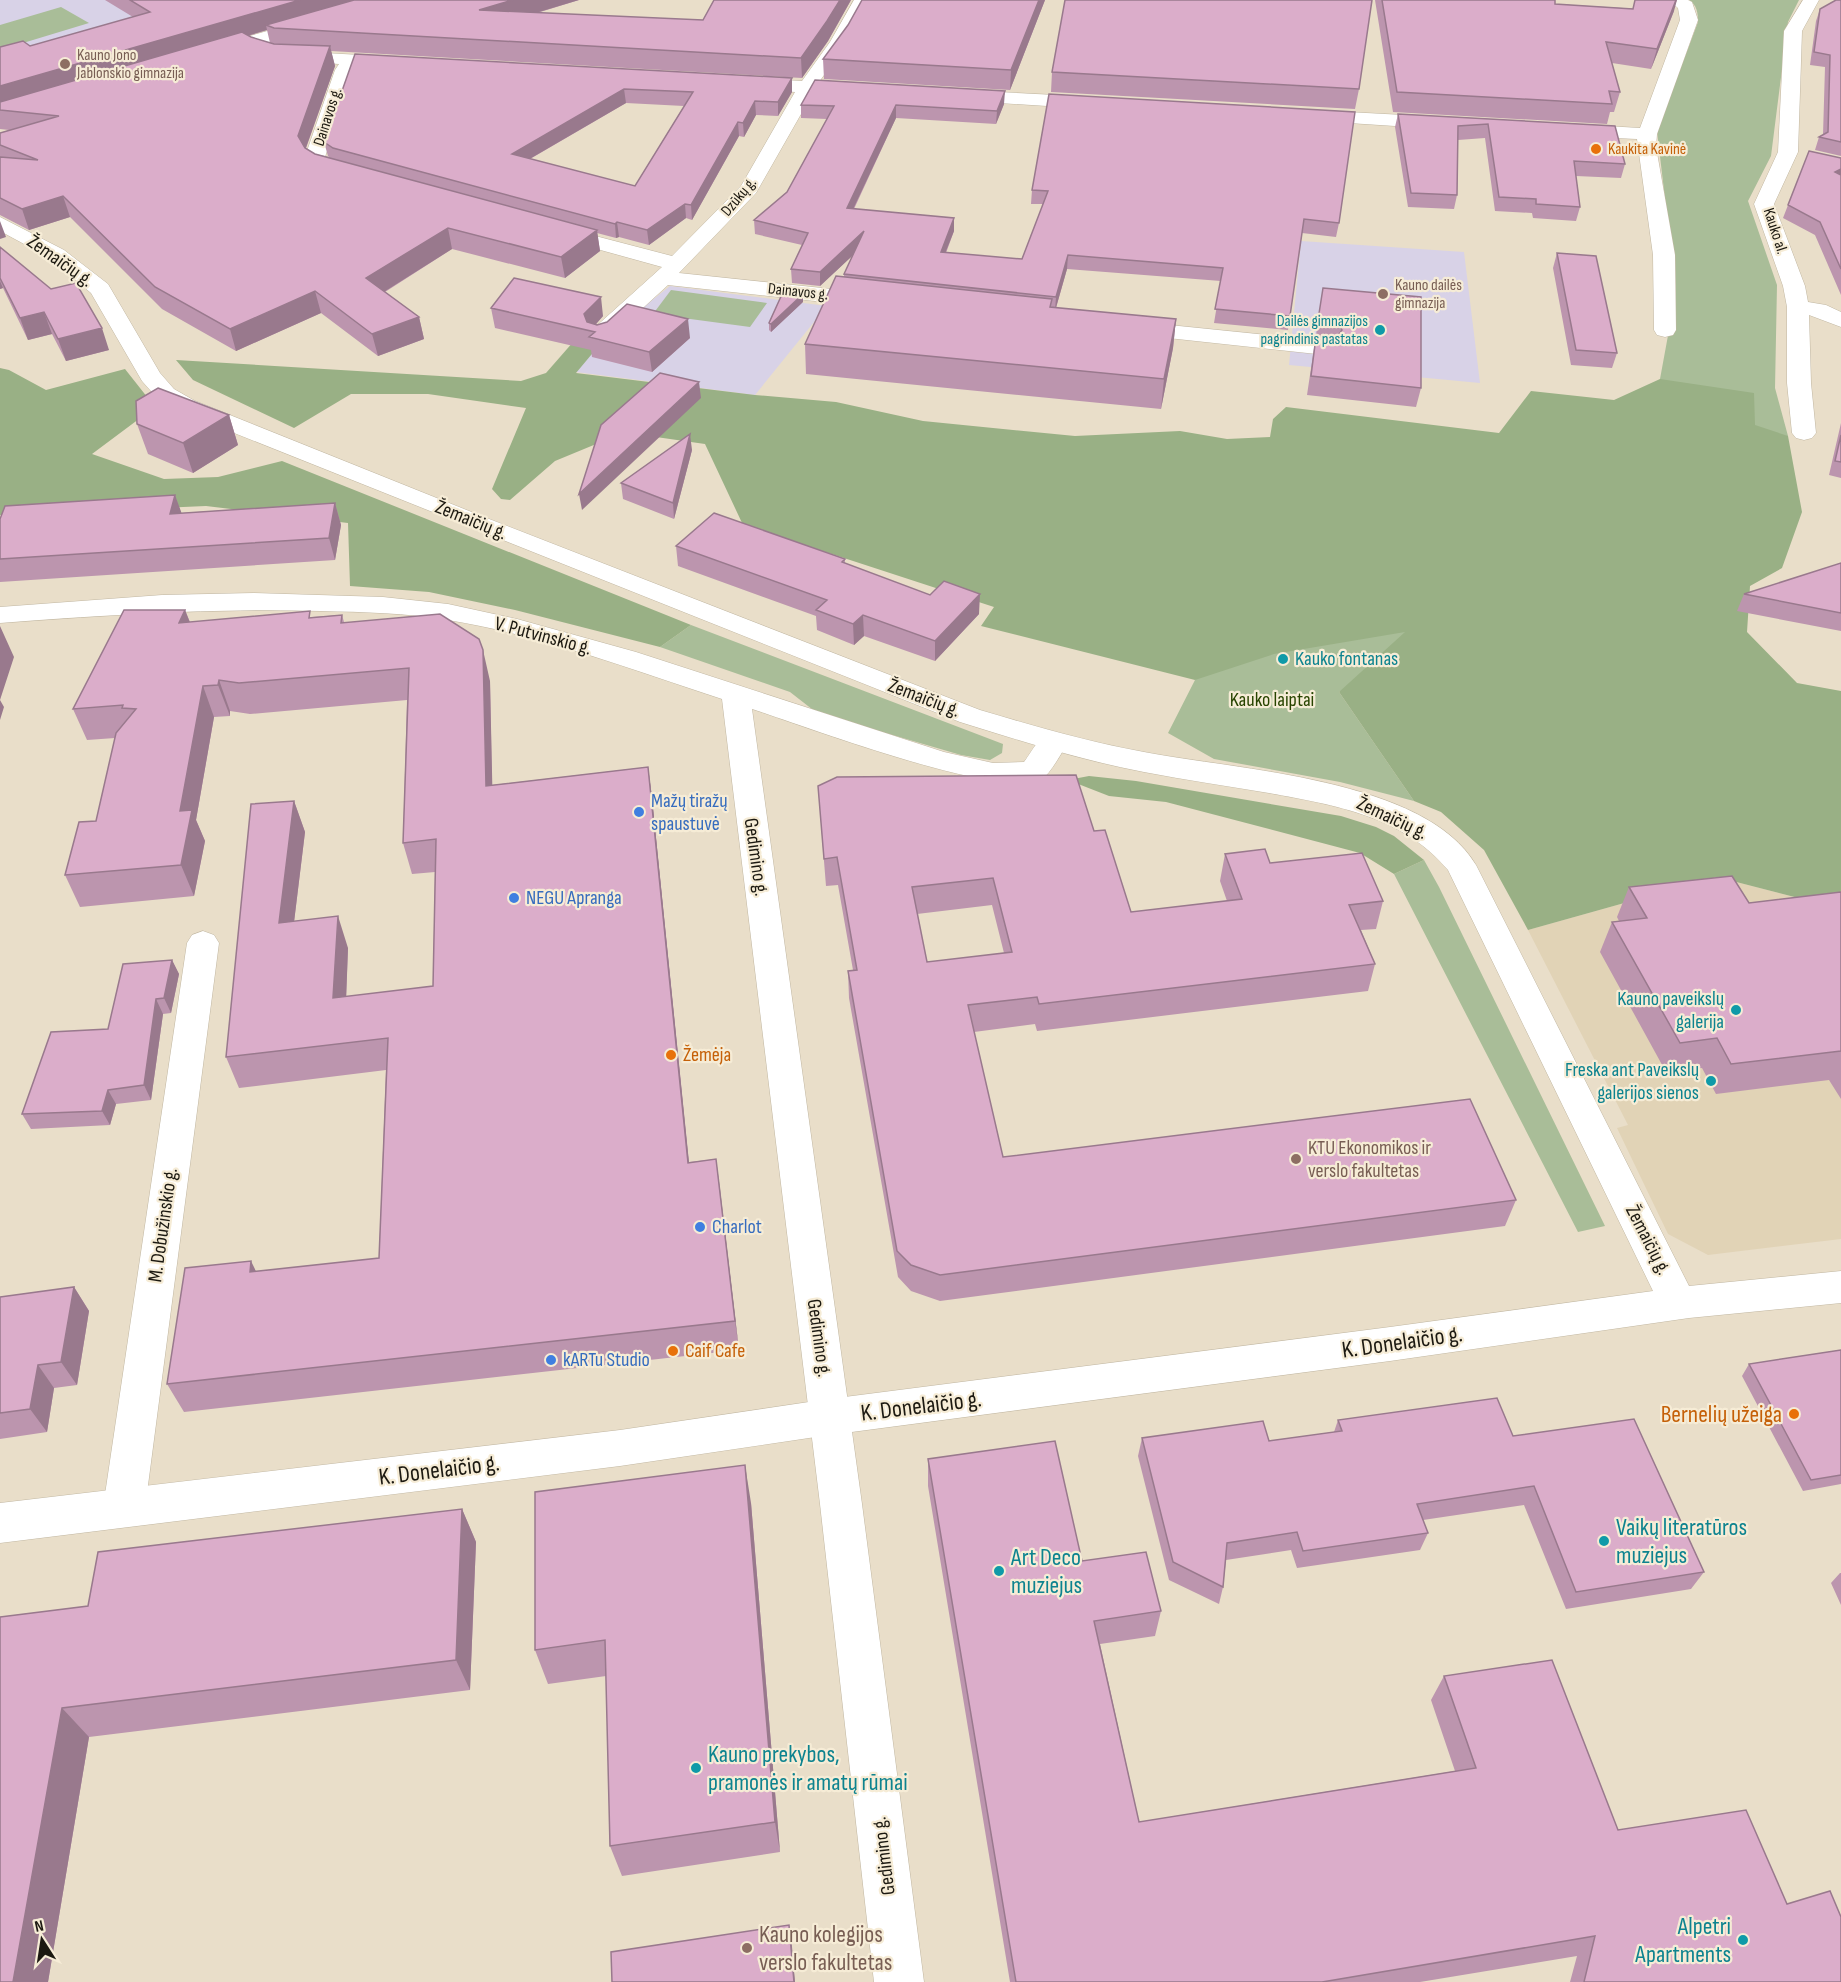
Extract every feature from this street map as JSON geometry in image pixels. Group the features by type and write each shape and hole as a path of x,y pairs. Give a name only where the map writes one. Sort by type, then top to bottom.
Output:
{"street":[{"path":"203,56 396,0"},
{"name":"Dzūkų g.","path":"600,335 670,271 749,189 807,87 838,43 862,0"},
{"path":"1665,330 1664,255 1646,147 1647,134 1689,20 1686,6 1676,0"},
{"name":"Kauko al.","path":"1804,433 1799,383 1798,307 1794,286 1764,204 1796,153 1793,31 1811,0"},
{"path":"249,42 261,50 276,55 411,63"},
{"name":"Dainavos g.","path":"351,60 344,70 315,157 319,163 328,168 371,181"},
{"path":"727,82 875,91"},
{"path":"943,95 1114,104"},
{"path":"1296,115 1455,124"},
{"path":"1549,129 1647,134"},
{"name":"Žemaičių g.","path":"0,223 57,254 100,289 150,376 166,394 187,406 475,522 970,716 1054,742 1143,762 1352,799 1388,813 1431,835 1448,849 1461,865 1679,1304"},
{"name":"Dainavos g.","path":"538,227 670,271 886,302"},
{"path":"1798,307 1818,310 1841,320"},
{"path":"1113,326 1326,348"},
{"name":"V. Putvinskio g.","path":"0,615 162,603 254,601 383,605 448,612 517,627 642,663 939,760 993,773 1032,772 1054,742"},
{"name":"Gedimino g.","path":"736,695 830,1417 899,1982"},
{"name":"M. Dobužinskio g.","path":"124,1508 203,943"},
{"name":"K. Donelaičio g.","path":"0,1523 599,1450 1679,1304 1841,1287"}],"shaded area":[{"name":"Kauno Jono Jablonskio gimnazija","path":"0,0 212,0 0,100"},
{"name":"Kauno dailės gimnazija","path":"1301,241 1464,252 1480,383 1289,365"},
{"path":"670,286 827,306 755,395 576,372 607,336"},
{"path":"1717,877 1841,909 1841,1239 1708,1255 1668,1234 1617,1128 1628,1125 1528,930"}],"green space":[{"name":"Kauko laiptai","path":"1689,0 1799,0 1788,22 1771,156 1748,201 1777,285 1775,388 1788,436 1746,473 1339,692 1414,801 1340,782 1214,759 1168,733 1195,680 1262,619 1640,432 1660,379 1676,292 1657,131 1698,22 1694,4"},
{"path":"61,7 89,23 0,50 0,25"},
{"path":"671,290 767,303 750,327 653,314"},
{"path":"581,333 607,336 576,373 755,395 836,402 923,421 1075,436 1180,431 1227,439 1270,437 1273,419 1286,407 1499,433 1531,391 1614,400 1660,379 1754,393 1755,425 1788,436 1802,512 1782,568 1750,586 1747,632 1797,683 1841,691 1841,909 1717,877 1528,930 1484,850 1441,812 1414,801 1339,692 1405,632 1274,654 1195,680 981,626 994,607 743,525 705,444 635,434 601,442 555,461 510,500 501,499 492,489 526,408 428,394 351,394 294,428 193,380 176,360 521,381 546,373"},
{"path":"0,368 9,370 46,390 125,369 155,407 92,454 164,479 218,477 282,461 691,625 660,647 515,610 429,592 350,586 348,523 206,506 0,515"},
{"path":"691,625 1003,744 1002,753 990,760 961,755 817,713 790,692 660,647"},
{"path":"1089,776 1136,781 1341,816 1376,827 1394,836 1424,860 1394,874 1360,853 1166,802 1109,796 1068,780"},
{"path":"1424,860 1605,1226 1578,1232 1394,874"}],"building":[{"path":"130,0 300,0 0,86 0,47 23,41 30,46 150,12"},
{"path":"354,0 513,0 479,10 703,20 714,0 840,0 801,58 274,28 266,25"},
{"path":"862,0 1039,0 1011,70 823,59 848,25"},
{"path":"1065,0 1372,0 1359,89 1052,72"},
{"path":"1382,0 1555,0 1555,4 1633,9 1635,0 1676,0 1657,49 1606,42 1620,92 1609,91 1612,104 1397,92"},
{"path":"1836,0 1841,0 1841,142 1819,137 1828,132 1830,55 1814,52 1820,9"},
{"path":"242,32 274,44 330,46 298,136 305,148 315,154 597,230 561,257 448,228 366,278 419,317 372,334 315,291 230,329 155,287 63,196 22,209 0,198 0,157 38,160 0,145 0,133 59,116 0,110 0,102"},
{"path":"355,54 792,78 778,102 755,101 743,123 738,122 691,205 685,204 647,230 617,222 615,224 333,148 324,142","holes":["624,89 693,92 635,186 512,154"]},
{"path":"815,80 1005,91 997,111 896,105 847,208 954,218 941,252 1022,259 1048,191 1032,190 1049,94 1355,112 1339,223 1304,219 1290,316 1215,309 1223,268 1068,255 1056,297 844,274 864,231 820,272 791,269 808,233 754,220 787,192 834,106 801,105"},
{"path":"1398,114 1615,126 1625,164 1574,161 1580,207 1536,204 1536,199 1499,197 1488,124 1458,126 1457,195 1411,193"},
{"path":"1809,151 1841,158 1841,169 1835,172 1841,175 1841,269 1820,222 1788,205"},
{"path":"0,247 51,289 76,283 102,328 58,339 44,312 20,318 0,278"},
{"path":"1557,253 1596,256 1617,353 1576,350"},
{"path":"836,276 1052,299 1050,307 1176,319 1164,379 805,344"},
{"path":"514,278 601,297 584,314 587,322 597,325 607,322 627,304 688,319 649,352 589,337 595,332 491,308"},
{"path":"1323,288 1421,297 1421,388 1311,376 1316,337 1338,336 1342,330 1338,322 1318,320"},
{"path":"783,292 803,294 771,324 769,323"},
{"path":"660,373 699,382 579,494 601,425"},
{"path":"158,388 229,415 183,443 137,424 136,401"},
{"path":"690,434 673,503 621,483"},
{"path":"1841,435 1841,462 1835,461"},
{"path":"175,495 170,514 335,503 329,538 0,559 0,519 5,506"},
{"path":"714,513 845,559 842,562 930,595 944,581 980,594 935,641 863,615 853,624 816,610 827,600 676,546"},
{"path":"1841,563 1841,613 1744,594"},
{"path":"124,610 185,610 179,623 310,611 309,618 342,615 341,623 440,614 479,639 483,650 486,786 648,767 688,1163 716,1159 735,1321 167,1384 185,1268 251,1261 250,1272 379,1258 388,1038 226,1057 251,804 294,801 279,923 338,916 333,998 433,986 436,839 403,843 409,668 239,683 219,680 218,685 203,686 180,811 192,810 181,865 65,875 79,822 96,821 116,733 136,709 122,708 123,705 73,709"},
{"path":"1076,775 1094,831 1105,830 1131,912 1242,899 1225,854 1265,849 1270,863 1362,853 1383,901 1349,905 1375,964 1039,1004 1037,997 968,1005 1003,1157 1470,1099 1516,1200 940,1275 911,1265 897,1251 848,971 857,970 837,857 824,859 818,786 837,777","holes":["993,878 1012,952 927,962 912,887"]},
{"name":"Kauno paveikslų galerija","path":"1732,876 1749,903 1841,892 1841,1051 1731,1064 1717,1038 1680,1043 1612,922 1647,918 1629,887"},
{"path":"172,960 164,998 156,999 144,1085 108,1090 102,1111 22,1114 51,1032 108,1029 123,964"},
{"path":"74,1287 61,1362 38,1365 30,1409 0,1413 0,1297"},
{"path":"1841,1350 1841,1475 1811,1480 1749,1364"},
{"path":"1497,1398 1513,1436 1634,1419 1704,1572 1576,1592 1534,1486 1417,1504 1428,1533 1303,1551 1297,1532 1227,1543 1223,1587 1173,1562 1142,1438 1263,1421 1269,1441 1342,1431 1338,1420"},
{"path":"1055,1441 1082,1561 1146,1552 1161,1611 1094,1621 1139,1822 1476,1768 1444,1676 1552,1660 1618,1830 1746,1810 1787,1904 1830,1891 1841,1917 1841,1982 1584,1982 1595,1936 1322,1982 1016,1982 928,1459"},
{"name":"Kauno prekybos, pramonės ir amatų rūmai","path":"745,1465 775,1822 610,1846 605,1640 535,1650 535,1492"},
{"path":"462,1509 456,1660 62,1708 13,1982 0,1982 0,1617 88,1606 98,1552"},
{"name":"Kauno kolegijos verslo fakultetas","path":"789,1925 794,1982 612,1982 611,1952"}],"place":[{"name":"Kauno Jono Jablonskio gimnazija","path":"65,64"},
{"name":"Kaukita Kavinė","path":"1596,149"},
{"name":"Kauno dailės gimnazija","path":"1383,294"},
{"name":"Dailės gimnazijos pagrindinis pastatas","path":"1380,330"},
{"name":"Kauko fontanas","path":"1283,659"},
{"name":"Mažų tiražų spaustuvė","path":"639,812"},
{"name":"NEGU Apranga","path":"514,898"},
{"name":"Kauno paveikslų galerija","path":"1736,1010"},
{"name":"Žemėja","path":"671,1055"},
{"name":"Freska ant Paveikslų galerijos sienos","path":"1711,1081"},
{"name":"KTU Ekonomikos ir verslo fakultetas","path":"1296,1159"},
{"name":"Charlot","path":"700,1227"},
{"name":"Caif Cafe","path":"673,1351"},
{"name":"kARTu Studio","path":"551,1360"},
{"name":"Bernelių užeiga","path":"1794,1414"},
{"name":"Vaikų literatūros muziejus","path":"1604,1541"},
{"name":"Art Deco muziejus","path":"999,1571"},
{"name":"Kauno prekybos, pramonės ir amatų rūmai","path":"696,1768"},
{"name":"Alpetri Apartments","path":"1743,1940"},
{"name":"Kauno kolegijos verslo fakultetas","path":"747,1948"}]}
